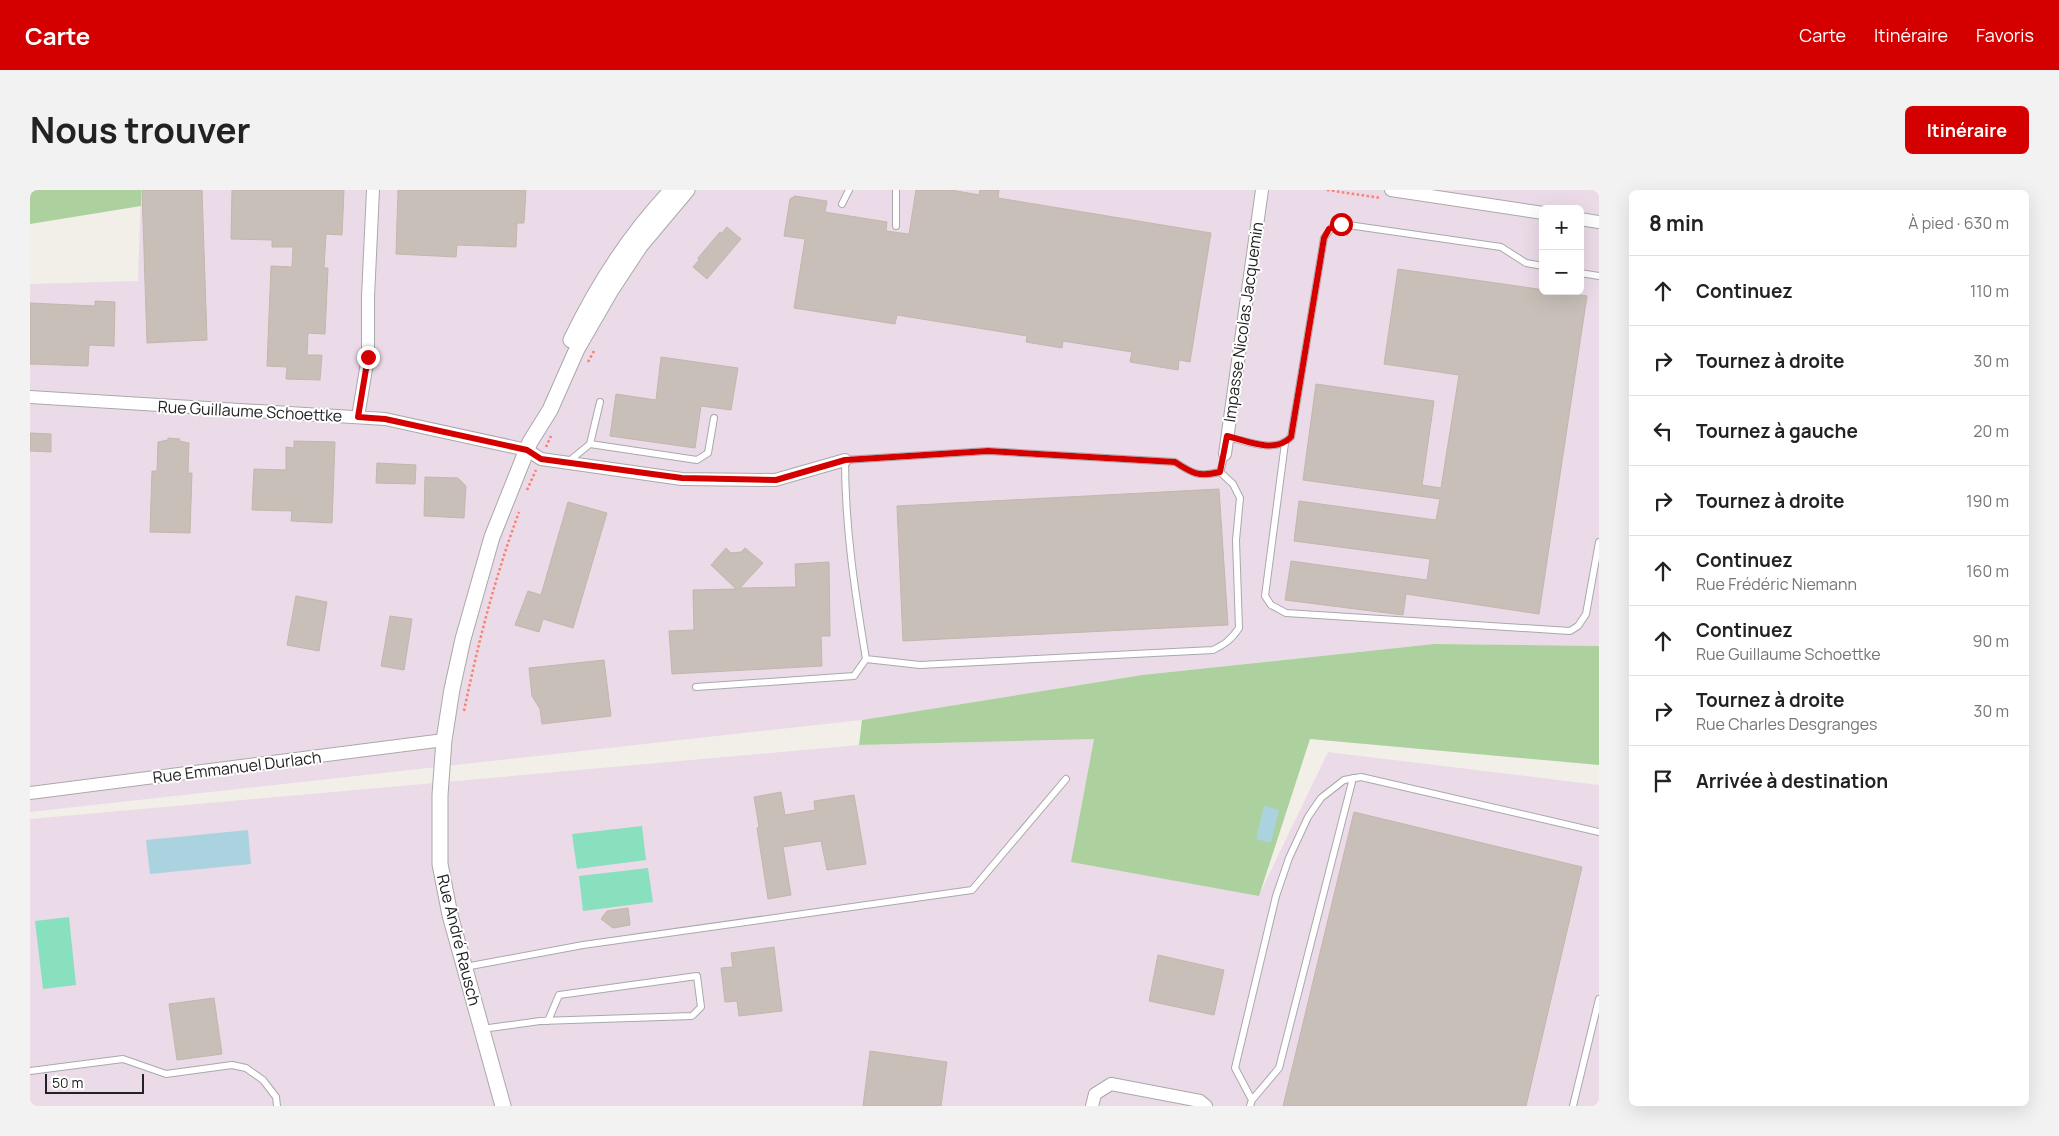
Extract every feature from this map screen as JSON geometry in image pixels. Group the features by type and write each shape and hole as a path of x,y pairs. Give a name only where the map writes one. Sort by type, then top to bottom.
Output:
{"street":[{"path":"358,417 368,357 368,297 374,190"},
{"path":"528,446 537,412 582,317 607,274 656,206 672,190"},
{"path":"528,446 550,410 576,349 611,290 640,246 688,190"},
{"name":"Impasse Nicolas Jacquemin","path":"1225,454 1262,190"},
{"path":"1391,190 1456,195 1539,212"},
{"path":"1584,220 1599,222"},
{"name":"Rue Guillaume Schoettke","path":"30,398 385,419 528,446"},
{"path":"528,446 541,459 682,478 776,480 845,460"},
{"name":"Rue André Rausch","path":"503,1106 450,915 440,864 439,822 444,740 452,689 474,597 492,538 528,446"},
{"name":"Rue Emmanuel Durlach","path":"30,793 444,740"},
{"path":"1092,1106 1095,1094 1111,1084 1200,1101 1206,1106"}],"lane":[{"path":"842,204 848,190"},
{"path":"896,190 896,226"},
{"path":"1227,436 1264,445 1279,446 1291,437 1324,238 1332,227 1341,224 1501,247 1526,263 1539,265"},
{"path":"1584,274 1599,276"},
{"path":"567,462 590,444 600,402"},
{"path":"590,444 696,460 708,453 714,418"},
{"path":"1285,443 1265,596 1271,605 1286,613 1570,631 1578,626 1586,614 1599,544"},
{"path":"696,687 854,676 866,659 855,593 845,490 845,460 988,451 1175,462 1192,473 1206,476 1220,472"},
{"path":"1220,472 1225,454"},
{"path":"866,659 920,665 1212,650 1226,644 1239,628 1236,540 1240,498 1233,484 1220,472"},
{"path":"1353,778 1279,1068 1251,1103 1235,1068 1276,896 1289,858 1308,817 1321,798 1344,780 1353,778 1361,777 1599,832"},
{"path":"465,967 583,945 972,890 1066,779"},
{"path":"482,1030 548,1021 692,1016 701,1007 697,976 559,995 548,1021"},
{"path":"1573,1106 1599,999"},
{"path":"30,1070 123,1059 166,1074 232,1065 246,1068 263,1080 276,1097 277,1106"}],"path":[{"path":"586,366 595,349"},
{"path":"526,492 552,434"},
{"path":"464,713 483,624 506,546 520,509"}],"shaded area":[{"path":"141,190 1599,190 1599,646 1434,644 1142,675 862,720 30,812 30,284 138,281"},
{"path":"1094,739 1259,895 1328,752 1599,785 1599,1106 30,1106 30,819 859,745"}],"green space":[{"path":"30,190 141,190 141,206 30,224"},
{"path":"1434,644 1599,646 1599,765 1310,739 1259,896 1071,862 1094,739 859,745 862,720 1142,675"},
{"path":"642,826 646,860 577,869 572,834"},
{"path":"648,868 653,902 583,911 579,876"},
{"path":"69,917 76,985 43,989 35,921"}],"water":[{"path":"1264,806 1279,810 1271,843 1256,839"},
{"path":"248,830 251,864 150,874 146,840"}],"building":[{"path":"142,190 202,190 207,340 147,343"},
{"path":"232,190 344,190 342,235 326,234 324,268 328,268 325,334 308,333 307,355 322,355 320,380 286,379 287,367 267,366 271,266 292,267 293,247 272,247 272,240 231,239"},
{"path":"398,190 526,190 524,223 517,223 516,247 457,245 456,257 396,254"},
{"path":"916,190 951,190 979,195 980,190 999,190 998,198 1211,233 1190,362 1179,360 1178,370 1130,362 1132,352 1063,341 1062,348 1026,342 1027,336 897,315 895,324 794,308 805,239 784,236 790,199 795,196 827,201 825,212 887,222 886,231 909,234"},
{"path":"727,227 741,239 707,279 693,267 699,260 698,258 720,232 721,234"},
{"path":"1398,269 1539,289 1539,295 1587,296 1539,614 1406,594 1403,615 1285,600 1291,561 1427,580 1430,559 1294,541 1299,501 1436,520 1440,499 1303,480 1316,384 1434,401 1422,485 1441,488 1459,375 1384,364"},
{"path":"95,301 115,302 114,346 89,345 88,366 30,364 30,303 95,306"},
{"path":"661,357 738,368 731,410 701,406 695,448 610,436 616,394 656,400"},
{"path":"30,433 51,434 51,452 30,451"},
{"path":"168,438 180,439 179,441 189,443 188,473 192,473 190,533 150,532 152,471 157,471 158,442 168,440"},
{"path":"294,441 335,442 332,523 291,521 292,511 252,510 254,469 286,470 286,447 294,448"},
{"path":"377,463 416,465 415,484 376,483"},
{"path":"425,477 458,478 466,486 464,518 424,516"},
{"path":"1219,489 1228,625 903,641 897,506"},
{"path":"568,502 607,513 573,628 543,619 539,632 515,625 528,591 541,595"},
{"path":"726,548 731,553 741,552 745,548 763,563 740,588 796,587 795,564 829,562 830,636 821,636 822,666 672,674 669,631 694,630 693,590 736,589 711,565"},
{"path":"296,596 327,602 319,651 287,645"},
{"path":"390,616 412,619 404,670 381,666"},
{"path":"604,660 611,716 542,724 540,709 532,696 529,668"},
{"path":"781,792 785,815 815,810 814,801 854,795 866,864 827,870 821,841 783,847 791,895 768,899 754,797"},
{"path":"1354,812 1582,867 1526,1106 1283,1106"},
{"path":"628,908 630,925 613,928 601,919 607,911"},
{"path":"774,947 782,1011 739,1016 737,1001 725,1002 721,968 733,967 731,953"},
{"path":"1158,955 1224,970 1214,1015 1149,1001"},
{"path":"214,998 222,1054 177,1060 169,1004"},
{"path":"870,1051 947,1062 941,1106 863,1106"}],"route":[{"path":"368,357 358,417 385,419 527,450 541,459 682,478 776,480 845,460 988,451 1175,462 1192,473 1206,476 1220,472 1227,436 1264,445 1279,446 1291,437 1324,238 1329,229 1341,224"}]}
